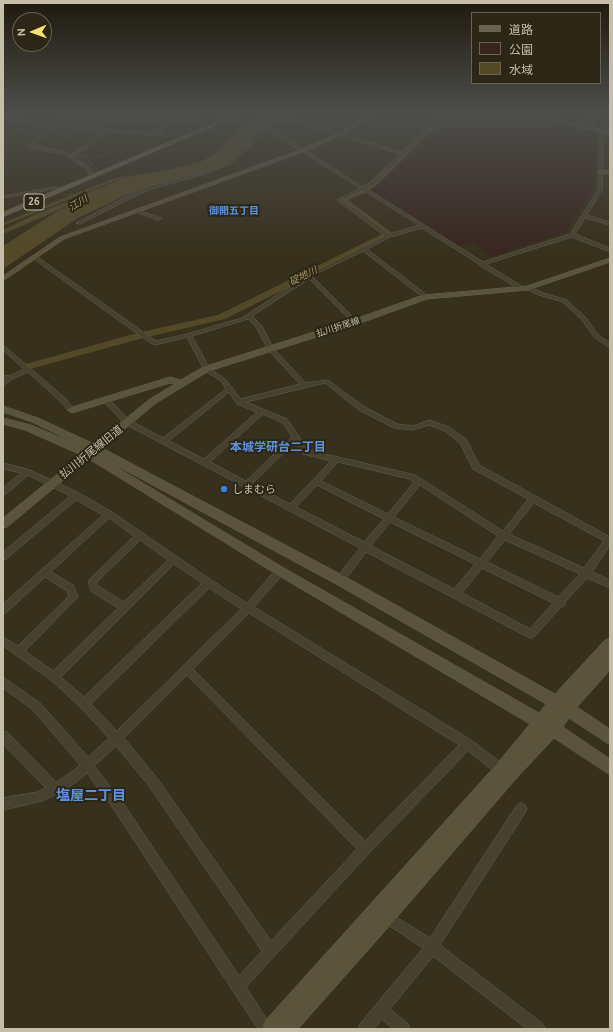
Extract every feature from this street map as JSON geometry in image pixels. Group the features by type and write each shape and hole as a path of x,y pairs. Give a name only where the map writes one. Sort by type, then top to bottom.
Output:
{"main road":[{"name":"26","path":"63,189 130,160"},
{"name":"26","path":"3,214 131,160"}],"street":[{"path":"78,160 88,168 92,176"},
{"path":"93,227 78,223 142,191 204,174 232,160"},
{"path":"3,279 62,238 276,160"},
{"path":"320,160 481,264 524,288 565,301 584,319 596,336 610,346"},
{"path":"388,236 339,200 373,183 396,160"},
{"path":"481,264 572,235 600,190 600,172 603,160"},
{"path":"600,172 610,172"},
{"path":"3,197 63,189"},
{"path":"138,211 159,219"},
{"path":"585,216 610,224"},
{"path":"34,257 151,341 155,342 189,335 235,322 249,316 309,276 388,236 422,226"},
{"path":"572,235 610,250"},
{"path":"363,248 426,297"},
{"name":"払川折尾線","path":"181,383 206,368 355,322 426,297 524,288 610,260"},
{"path":"309,276 355,322"},
{"path":"249,316 259,326 270,348 306,385"},
{"path":"189,335 206,368 223,380 239,402 285,421 295,438 306,452 412,477 502,534 610,584"},
{"path":"3,347 62,399 72,410 170,380 181,383"},
{"path":"3,384 6,378 28,370"},
{"path":"106,400 127,422 292,507 531,634 561,603 586,573 609,540 476,467 463,441 447,429 429,422 412,428 396,426 360,408 326,381 239,402"},
{"name":"払川折尾線旧道","path":"3,524 153,401 181,383"},
{"path":"164,441 226,391 230,390"},
{"path":"3,409 35,420 91,452 280,571 547,726 610,768"},
{"path":"205,462 262,411"},
{"path":"3,421 28,427 91,452 340,580 562,705 610,738"},
{"path":"247,484 295,438"},
{"path":"292,507 337,459"},
{"path":"3,466 27,472 52,483 109,514 208,583 467,744 505,773"},
{"path":"3,492 27,472"},
{"path":"340,580 419,481"},
{"path":"317,482 561,603"},
{"path":"3,557 76,495"},
{"path":"456,594 502,534 533,499"},
{"path":"3,610 109,514"},
{"path":"124,607 94,588 92,581 139,536"},
{"path":"54,677 174,558"},
{"path":"3,804 38,797 55,789 88,766 248,608 280,571"},
{"path":"19,651 74,597 70,588 44,572"},
{"path":"84,704 208,583"},
{"path":"3,641 54,677 84,704 117,738 157,788 270,951"},
{"path":"270,1029 547,726 610,644"},
{"path":"562,705 608,666"},
{"path":"187,669 365,849"},
{"path":"3,682 37,707 88,766 119,807 266,1029"},
{"path":"4,740 55,789"},
{"path":"238,986 365,849 467,744"},
{"path":"285,1029 386,916 505,773"},
{"path":"365,1029 432,947 520,809"},
{"path":"386,916 432,947 538,1029"},
{"path":"381,1010 403,1029"}],"green space":[{"path":"400,160 595,160 592,190 566,232 492,256 472,242 457,247 367,189"}],"water":[{"name":"江川","path":"203,160 230,160 218,167 144,188 78,218 3,269 3,246 70,205 3,234 3,230 34,215 119,180 144,176 117,180 12,222 3,225 3,223 71,195 58,194 74,194 112,179 167,170"}],"waterway":[{"name":"碇地川","path":"30,366 141,335 221,317 388,234 343,200 364,190 374,183 398,160"},
{"path":"89,161 98,170"}],"place":[{"name":"しまむら","path":"224,489"}],"district":[{"name":"御開五丁目","path":"234,211"},
{"name":"本城学研台二丁目","path":"278,447"},
{"name":"塩屋二丁目","path":"91,795"}]}
